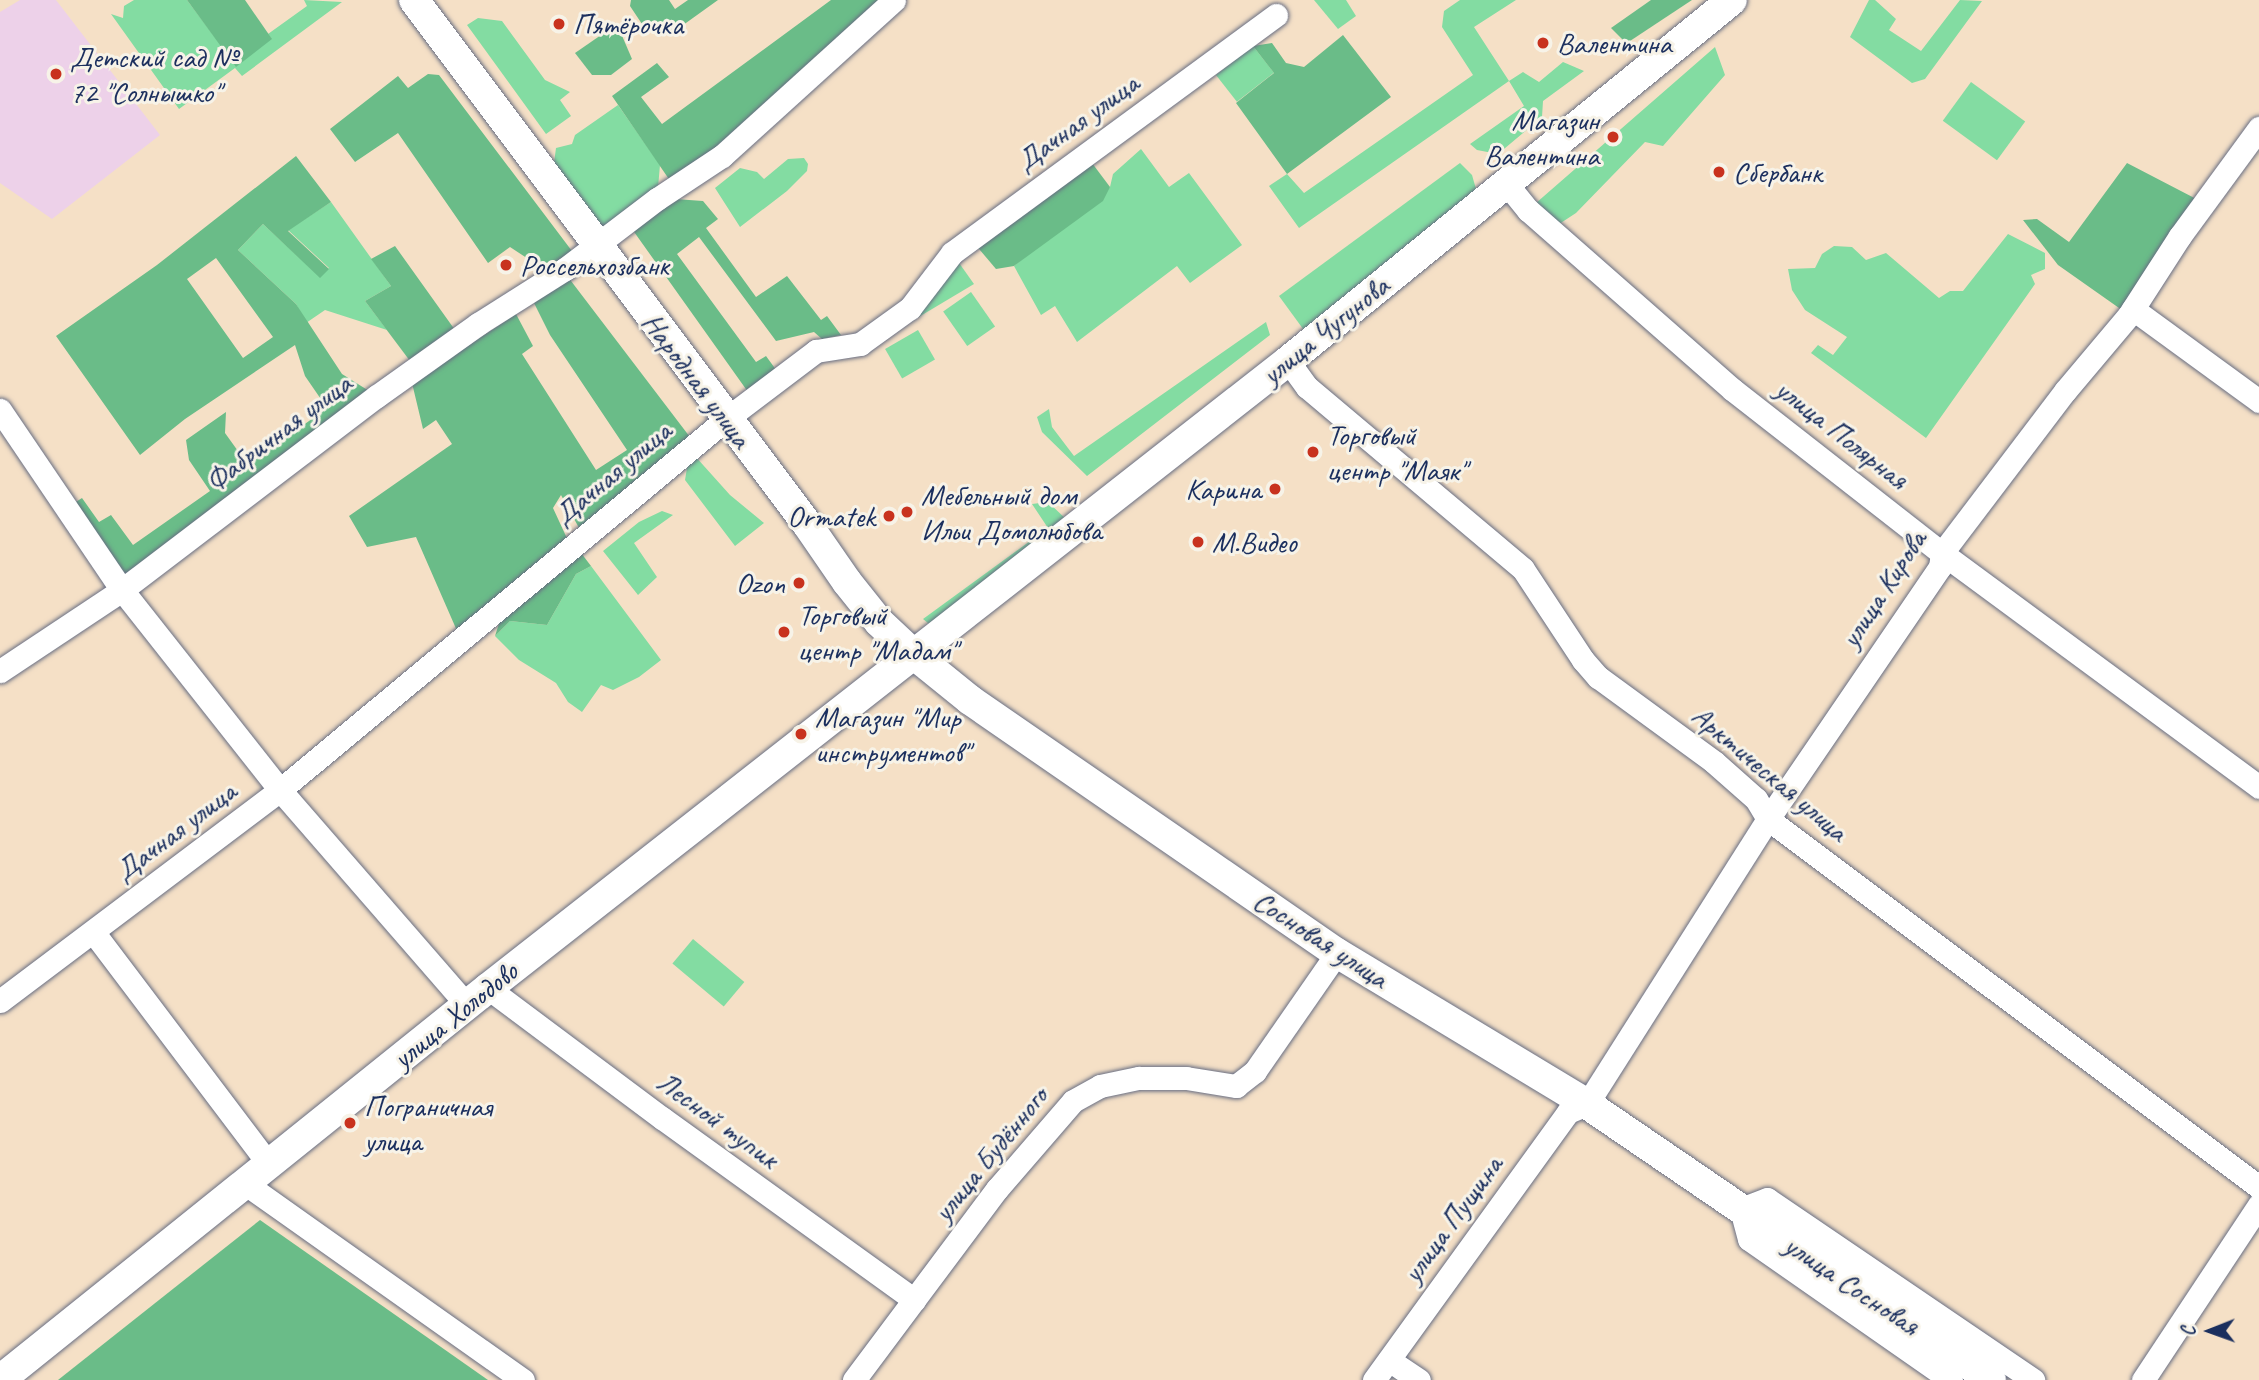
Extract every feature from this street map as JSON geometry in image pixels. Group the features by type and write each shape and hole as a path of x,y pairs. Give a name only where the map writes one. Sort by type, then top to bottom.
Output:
{"main road":[{"name":"Народная улица","path":"414,0 807,524 847,582 879,622 912,653"},
{"name":"улица Чугунова","path":"912,653 1288,360 1732,0"},
{"name":"Сосновая улица","path":"912,653 970,700 1337,953 1587,1104 1741,1209"},
{"name":"улица Холодово","path":"0,1380 243,1182 912,653"},
{"name":"улица Сосновая","path":"1741,1209 1957,1370 1991,1380"}],"street":[{"name":"Фабричная улица","path":"0,671 122,590 377,396 722,156 894,0"},
{"name":"Дачная улица","path":"0,1001 94,933 280,790 726,419 817,351 860,344 909,308 952,253 1276,15"},
{"name":"улица Кирова","path":"1587,1104 1768,819 1940,567 1942,553 2065,391 2133,309 2180,236 2259,128"},
{"name":"улица Полярная","path":"1506,183 1528,210 1733,390 1942,553 2259,787"},
{"path":"2133,309 2259,401"},
{"name":"Арктическая улица","path":"1288,360 1307,387 1523,569 1583,660 1598,677 1714,762 1756,799 1768,819 2259,1187"},
{"name":"Лесной тупик","path":"0,410 122,590 280,790 477,996 662,1118 914,1300"},
{"path":"94,933 268,1163"},
{"name":"улица Будённого","path":"855,1380 997,1189 1073,1101 1100,1086 1139,1078 1186,1078 1236,1086 1255,1071 1337,953"},
{"name":"улица Пущина","path":"1374,1380 1568,1112 1587,1104"},
{"path":"243,1182 523,1380"},
{"path":"1741,1209 1767,1199 2033,1380"},
{"path":"2143,1380 2259,1205"},
{"path":"1389,1360 1419,1380"}],"shaded area":[{"name":"Детский сад № 72 \"Солнышко\"","path":"20,0 56,0 160,135 52,219 0,183 0,12"}],"green space":[{"path":"134,0 187,0 214,36 271,38 268,34 307,6 304,0 342,2 242,76 235,68 179,109 111,14 123,18 124,6"},
{"path":"187,0 245,0 272,39 236,67"},
{"path":"631,0 669,0 675,9 688,0 718,0 672,33 655,34 644,27 630,6"},
{"path":"831,0 894,0 675,188 612,96 657,63 669,77 641,97 662,124"},
{"path":"1314,0 1346,0 1356,16 1338,29"},
{"path":"1460,0 1516,0 1474,27 1509,81 1299,228 1269,186 1287,174 1304,193 1473,75 1442,27 1444,11"},
{"path":"1651,0 1692,0 1630,41 1623,40 1611,28"},
{"path":"1869,0 1875,0 1896,19 1889,30 1921,51 1960,0 1982,1 1925,79 1912,83 1850,37"},
{"path":"478,18 502,21 545,80 570,92 560,100 571,116 546,134 467,25"},
{"path":"617,24 632,59 611,75 592,75 575,53"},
{"path":"1343,35 1391,97 1287,174 1236,103 1274,73 1253,46 1272,43 1286,63 1304,67"},
{"path":"1253,46 1274,73 1237,102 1216,75"},
{"path":"1715,47 1725,75 1663,146 1645,142 1576,213 1550,230 1528,210"},
{"path":"1563,62 1584,71 1543,101 1542,117 1498,154 1477,150 1470,144 1524,106 1509,81 1523,72 1539,82"},
{"path":"428,74 439,75 578,259 565,269 553,260 542,268 510,247 488,263 398,133 355,162 330,129 398,76 408,88"},
{"path":"1971,82 2025,121 1997,160 1943,121"},
{"path":"618,105 660,165 657,199 605,238 554,163 556,148 572,144 575,135"},
{"path":"1141,149 1169,187 1189,173 1242,245 1190,283 1177,266 1077,342 1055,306 1041,315 1014,266 1110,187 1113,174"},
{"path":"1086,155 1110,187 1103,201 1014,266 996,269 974,243"},
{"path":"296,156 331,202 288,231 329,269 320,278 263,224 238,250 296,304 342,374 377,396 122,590 68,507 82,498 99,522 111,515 133,545 210,491 189,460 186,440 226,412 225,433 248,465 327,408 305,376 295,345 185,419 140,455 56,336 157,265","holes":["216,258 273,337 243,358 187,279"]},
{"path":"804,158 808,164 807,171 787,191 740,227 715,188 740,168 757,172 764,179 788,159"},
{"path":"1460,163 1472,175 1476,189 1306,333 1279,296"},
{"path":"2127,163 2204,203 2129,315 2058,265 2023,220 2037,219 2069,242"},
{"path":"675,199 703,201 718,219 706,228 756,297 787,276 821,320 827,316 841,335 822,339 814,332 776,341 699,237 677,254 756,362 766,356 782,378 753,399 632,229"},
{"path":"331,202 391,286 365,301 387,330 325,310 306,323 296,304 238,250 263,224 320,277 329,268 288,230"},
{"path":"2008,234 2045,253 2045,269 2031,275 2035,284 1926,438 1811,353 1818,345 1833,355 1847,337 1805,310 1792,290 1788,269 1815,268 1822,254 1834,246 1852,247 1866,260 1886,253 1939,298 1950,291 1963,291"},
{"path":"395,246 460,337 416,369 365,301 391,286 371,259"},
{"path":"952,253 974,284 912,321 910,308"},
{"path":"568,277 696,445 584,537 561,495 553,508 571,547 575,545 591,566 576,574 547,625 510,621 495,636 505,605 461,640 416,537 367,547 349,516 452,444 436,420 423,429 412,383 516,314 533,346 522,354 596,470 627,450 550,335 533,301"},
{"path":"971,292 995,326 967,346 943,312"},
{"path":"1266,322 1270,335 1087,476 1042,432 1037,417 1049,409 1052,427 1074,456"},
{"path":"918,330 935,359 902,378 885,349"},
{"path":"695,456 730,495 764,523 735,546 685,480 688,462"},
{"path":"1048,502 1067,520 939,632 923,619 1048,528 1032,504"},
{"path":"662,511 673,515 634,543 657,577 638,595 603,551 639,522"},
{"path":"591,566 661,660 639,677 613,690 601,685 582,712 568,702 556,683 519,660 495,636 510,621 547,625 576,574"},
{"path":"693,939 744,982 724,1007 672,964"},
{"path":"260,1220 488,1380 58,1380"}],"place":[{"name":"Пятёрочка","path":"559,24"},
{"name":"Валентина","path":"1543,43"},
{"name":"Детский сад № 72 \"Солнышко\"","path":"56,74"},
{"name":"Магазин Валентина","path":"1613,137"},
{"name":"Сбербанк","path":"1719,172"},
{"name":"Россельхозбанк","path":"506,265"},
{"name":"Торговый центр \"Маяк\"","path":"1313,452"},
{"name":"Карина","path":"1275,489"},
{"name":"Мебельный дом Ильи Домолюбова","path":"907,512"},
{"name":"Ormatek","path":"889,516"},
{"name":"М.Видео","path":"1198,542"},
{"name":"Ozon","path":"799,583"},
{"name":"Торговый центр \"Мадам\"","path":"784,632"},
{"name":"Магазин \"Мир инструментов\"","path":"801,734"},
{"name":"Пограничная улица","path":"350,1123"}]}
